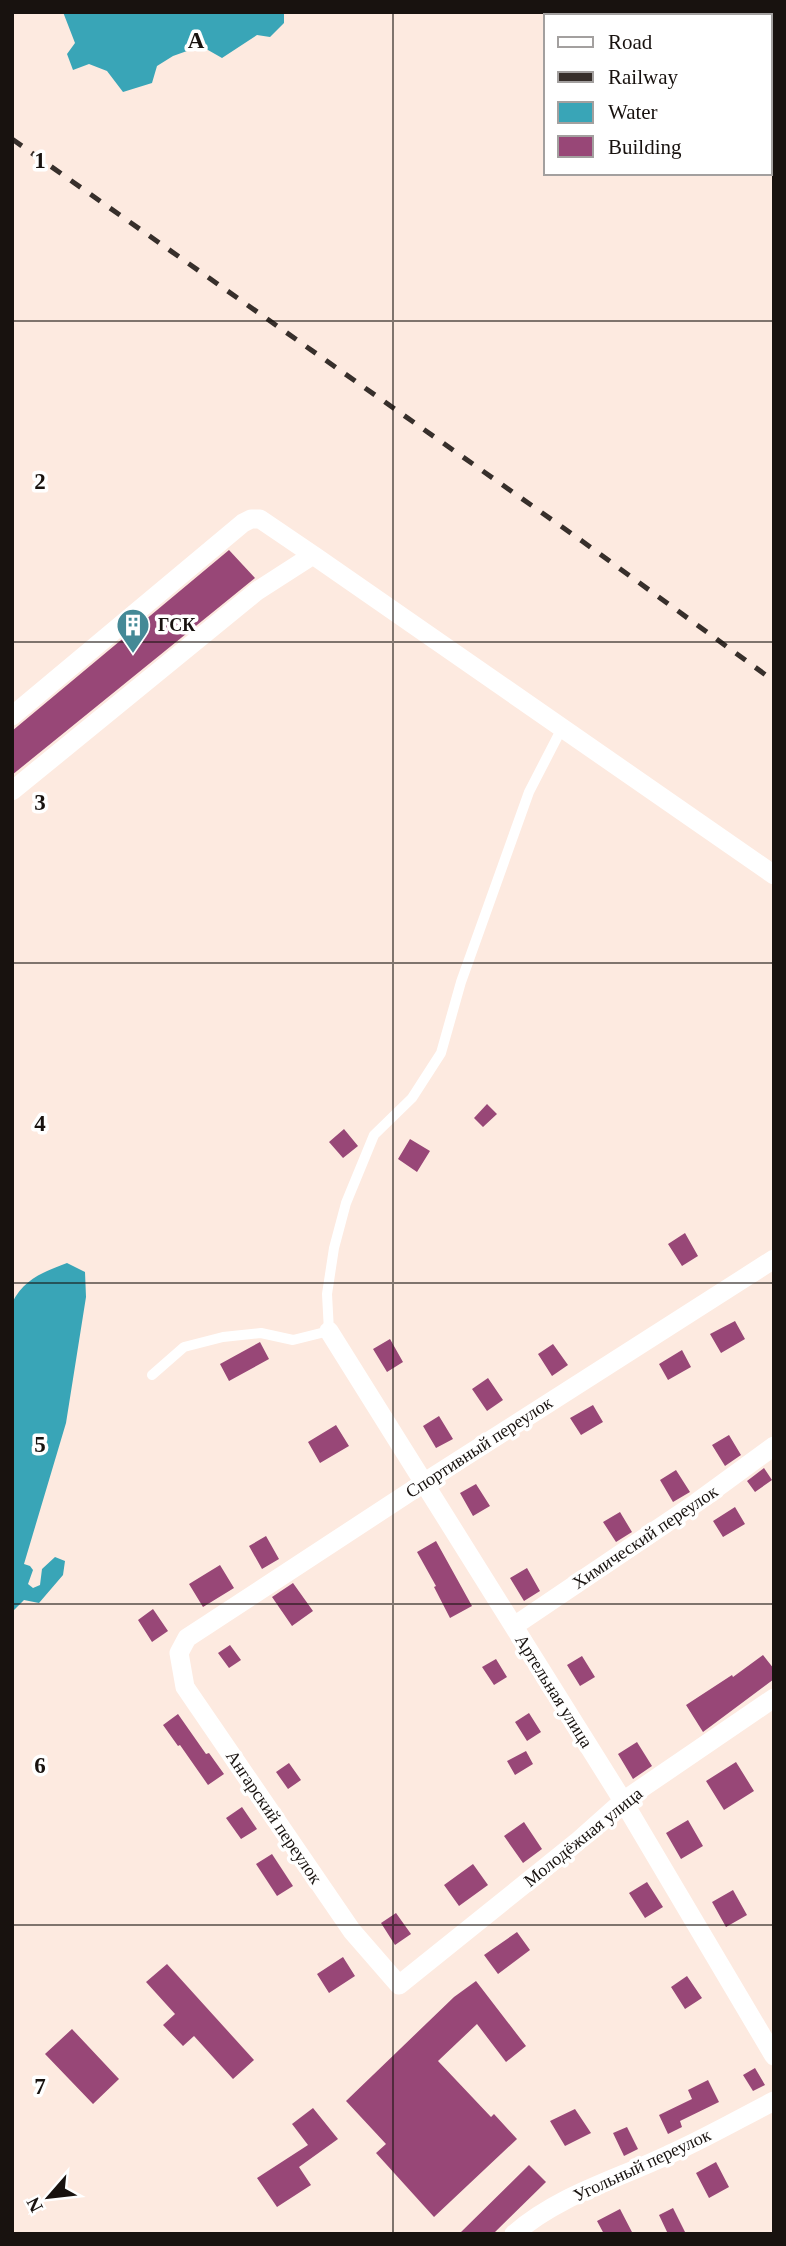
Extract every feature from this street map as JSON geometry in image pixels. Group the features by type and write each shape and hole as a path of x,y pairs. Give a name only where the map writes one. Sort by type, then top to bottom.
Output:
{"street":[{"path":"12,716 243,523 260,519 774,875"},
{"path":"12,791 257,591 313,555"},
{"name":"Спортивный переулок","path":"187,1638 774,1259"},
{"name":"Артельная улица","path":"329,1331 623,1801 774,2056"},
{"name":"Химический переулок","path":"514,1626 696,1503 774,1446"},
{"name":"Ангарский переулок","path":"187,1638 179,1653 184,1687 352,1931 399,1985"},
{"name":"Молодёжная улица","path":"399,1985 577,1842 623,1801 774,1698"},
{"name":"Угольный переулок","path":"514,2234 536,2215 595,2186 668,2156 774,2101"}],"lane":[{"path":"152,1375 184,1347 223,1337 261,1333 293,1340 329,1331 327,1294 334,1248 346,1203 374,1135 412,1098 441,1053 461,982 529,792 562,728"}],"water":[{"path":"63,12 284,12 284,23 270,37 257,35 222,58 201,46 173,56 157,66 152,83 123,92 107,71 89,64 73,70 67,54 75,43"},
{"path":"67,1263 85,1272 86,1297 66,1423 24,1564 33,1570 28,1584 33,1588 40,1585 42,1569 55,1557 65,1561 63,1575 39,1603 24,1600 12,1612 12,1303 28,1282"}],"building":[{"name":"ГСК","path":"229,550 255,578 12,775 12,731"},
{"path":"487,1104 497,1114 483,1127 474,1118"},
{"path":"344,1129 358,1146 343,1158 329,1142"},
{"path":"410,1139 430,1151 417,1172 398,1159"},
{"path":"685,1233 698,1256 682,1266 668,1244"},
{"path":"735,1321 745,1339 721,1353 710,1334"},
{"path":"390,1339 403,1362 387,1372 373,1349"},
{"path":"260,1342 269,1359 229,1381 220,1364"},
{"path":"553,1344 568,1365 552,1376 538,1354"},
{"path":"682,1350 691,1367 668,1380 659,1364"},
{"path":"488,1378 503,1400 487,1411 472,1389"},
{"path":"593,1405 603,1422 581,1435 570,1418"},
{"path":"439,1416 453,1439 436,1448 423,1426"},
{"path":"336,1425 349,1446 320,1463 308,1442"},
{"path":"729,1435 741,1455 725,1466 712,1445"},
{"path":"764,1468 772,1480 755,1492 747,1481"},
{"path":"676,1470 690,1492 673,1502 660,1480"},
{"path":"476,1484 490,1506 473,1516 460,1493"},
{"path":"735,1507 745,1524 723,1537 713,1521"},
{"path":"620,1512 632,1532 616,1542 603,1522"},
{"path":"266,1536 279,1559 262,1569 249,1546"},
{"path":"436,1541 472,1606 450,1618 417,1552"},
{"path":"220,1565 234,1588 203,1607 189,1584"},
{"path":"527,1568 540,1591 524,1601 510,1578"},
{"path":"293,1583 313,1611 292,1626 272,1597"},
{"path":"153,1609 168,1631 152,1642 138,1620"},
{"path":"230,1645 241,1660 229,1668 218,1653"},
{"path":"763,1655 774,1669 774,1679 703,1732 686,1705 732,1675 733,1677"},
{"path":"582,1656 595,1677 580,1686 567,1665"},
{"path":"496,1659 507,1677 494,1685 482,1667"},
{"path":"529,1713 541,1732 527,1741 515,1722"},
{"path":"178,1714 206,1754 209,1753 224,1774 208,1785 163,1725"},
{"path":"637,1742 652,1766 633,1779 618,1754"},
{"path":"526,1751 533,1764 515,1775 507,1761"},
{"path":"736,1762 754,1791 724,1810 706,1781"},
{"path":"289,1763 301,1780 288,1789 276,1772"},
{"path":"242,1807 257,1829 241,1839 226,1818"},
{"path":"688,1820 703,1846 681,1859 666,1833"},
{"path":"524,1822 542,1849 523,1863 504,1836"},
{"path":"272,1854 293,1886 277,1896 256,1864"},
{"path":"473,1864 488,1885 459,1906 444,1885"},
{"path":"647,1882 663,1907 645,1918 629,1893"},
{"path":"733,1890 747,1915 726,1927 712,1902"},
{"path":"396,1913 411,1934 395,1945 381,1923"},
{"path":"517,1932 530,1950 498,1974 484,1955"},
{"path":"343,1957 355,1976 329,1993 317,1974"},
{"path":"167,1964 254,2060 233,2079 194,2036 183,2046 163,2025 175,2014 146,1982"},
{"path":"687,1976 702,1998 685,2009 671,1987"},
{"path":"476,1981 526,2046 506,2062 477,2024 438,2061 491,2117 494,2114 517,2139 434,2217 376,2153 386,2144 346,2101 454,1997"},
{"path":"72,2029 119,2079 93,2104 45,2054"},
{"path":"755,2068 765,2085 753,2091 743,2075"},
{"path":"708,2080 719,2102 680,2121 682,2127 668,2134 659,2115 692,2099 688,2090"},
{"path":"313,2108 338,2139 299,2167 311,2185 277,2207 257,2178 308,2145 292,2124"},
{"path":"575,2109 591,2133 565,2146 550,2121"},
{"path":"627,2127 638,2149 624,2156 613,2133"},
{"path":"716,2162 729,2187 709,2198 696,2173"},
{"path":"529,2165 546,2182 493,2234 459,2234"},
{"path":"673,2208 686,2234 668,2234 659,2215"},
{"path":"620,2209 633,2234 604,2234 597,2221"}],"railway":[{"path":"12,139 582,541 774,681"}],"place":[{"name":"ГСК","path":"133,655"}]}
